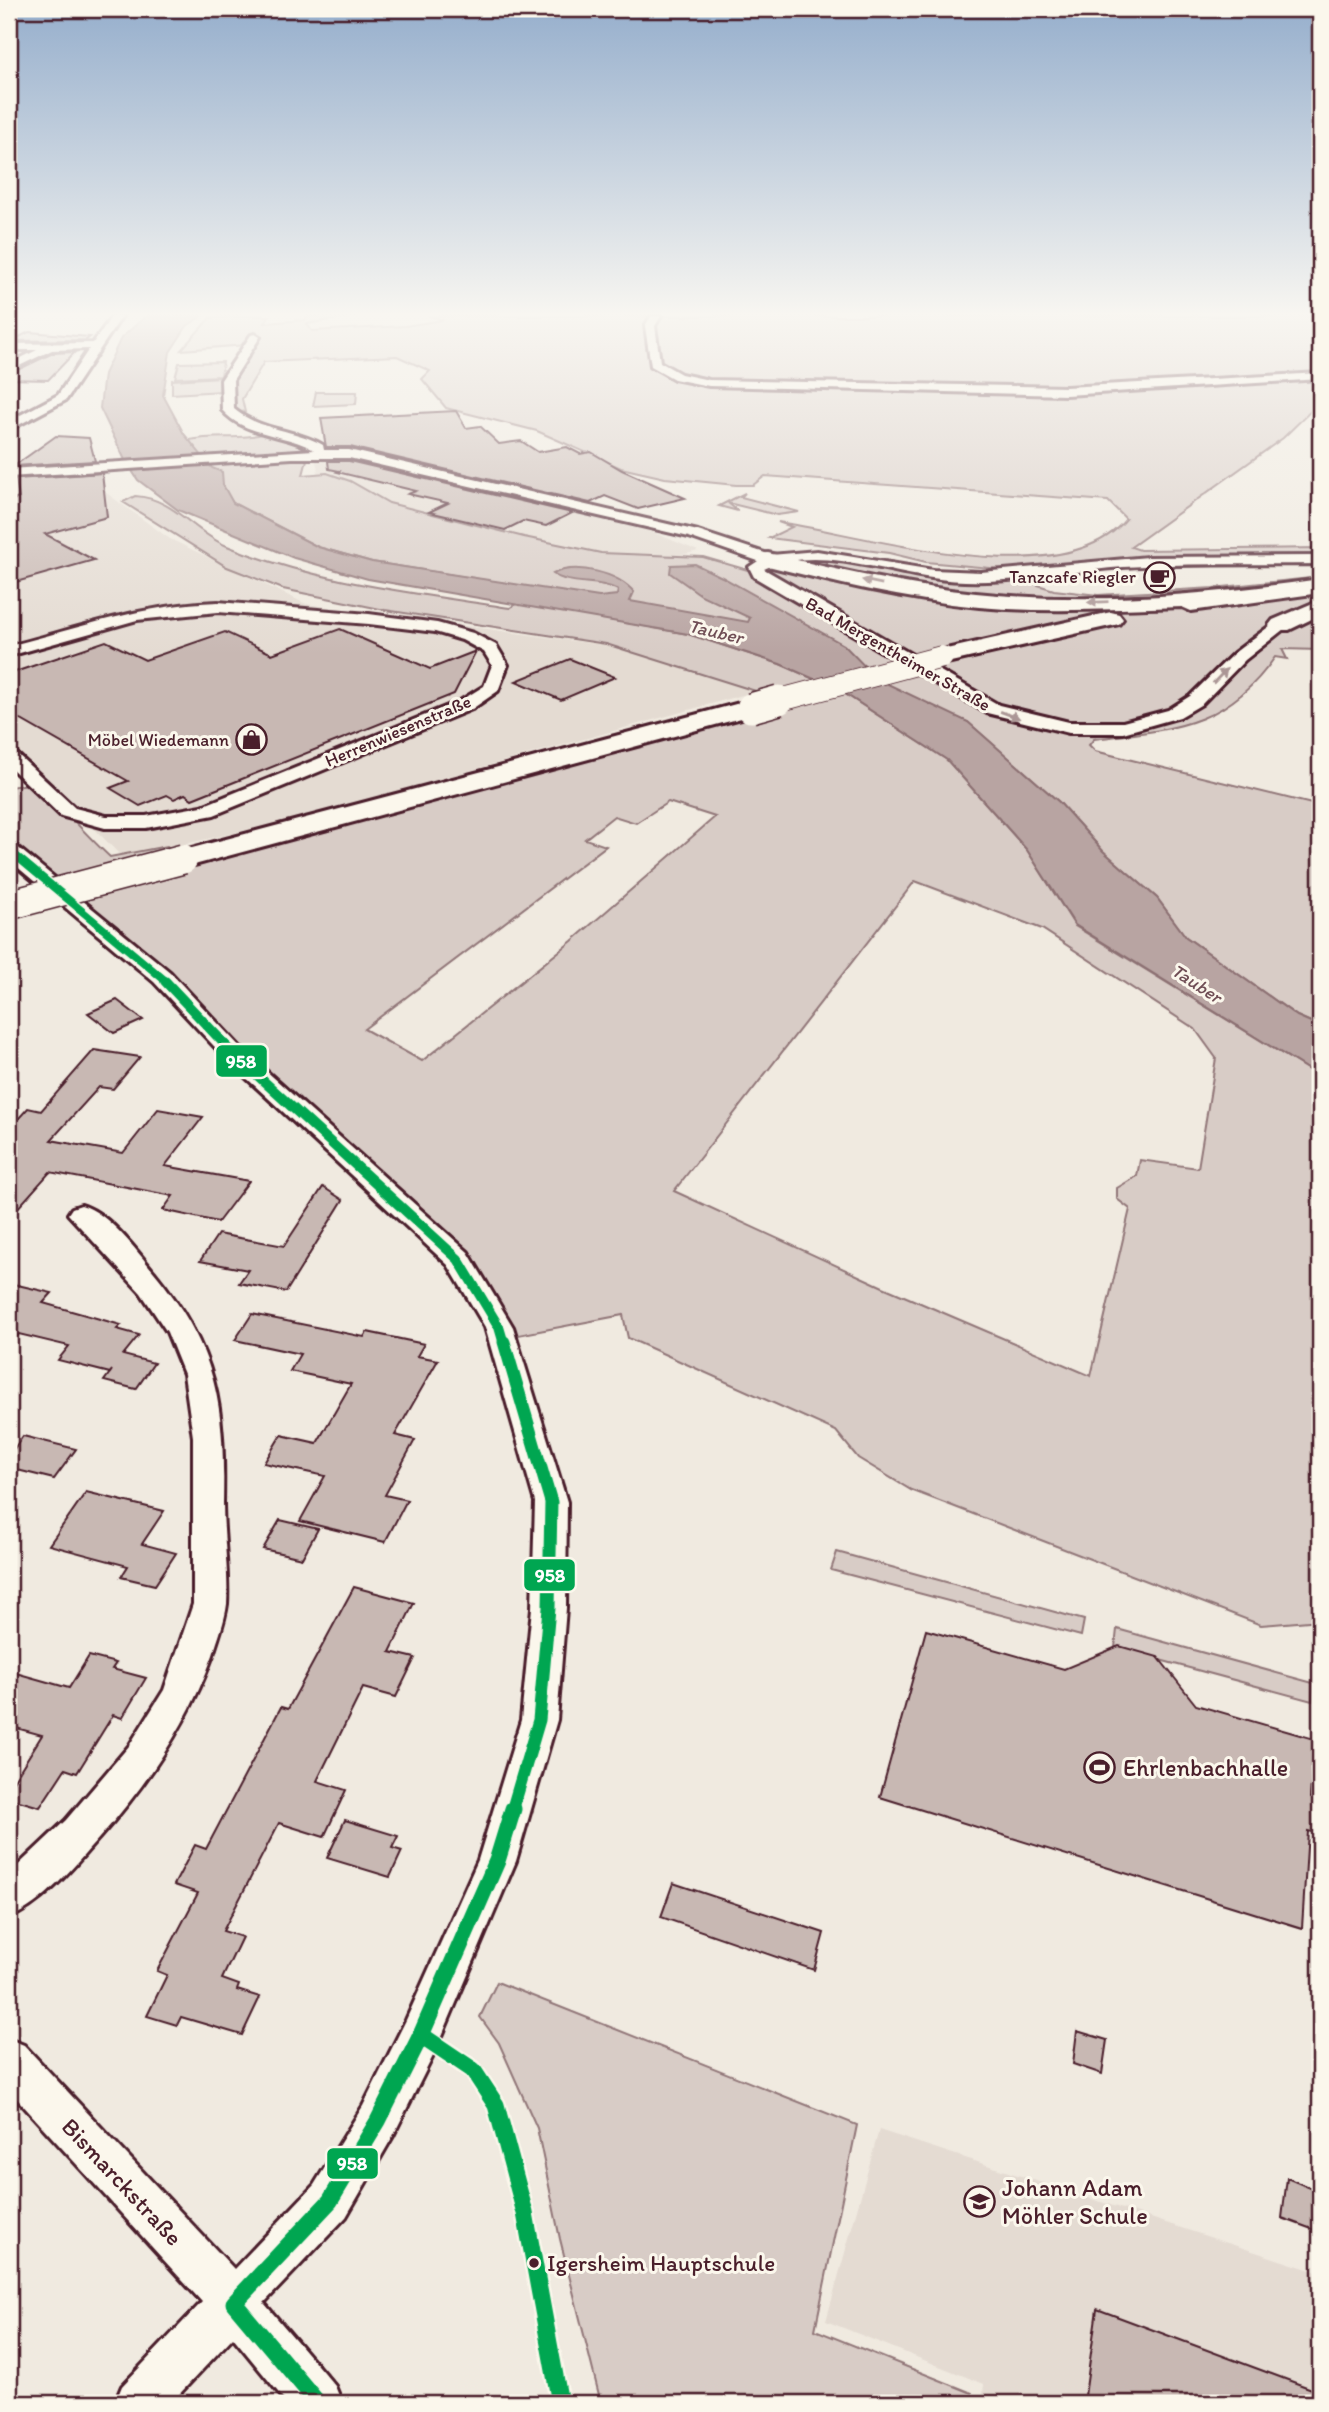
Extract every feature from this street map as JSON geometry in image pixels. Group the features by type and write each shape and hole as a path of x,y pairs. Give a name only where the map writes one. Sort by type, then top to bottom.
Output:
{"main road":[{"path":"768,559 827,574 981,600 1071,603 1215,599"},
{"path":"9,905 942,657 1079,625 1215,599 1320,586"},
{"path":"1281,625 1320,607"}],"street":[{"path":"257,429 310,442 326,453"},
{"path":"9,473 326,453 369,457 539,496 693,534 768,559 799,555 933,574 994,578 1123,563 1320,560"},
{"name":"Bad Mergentheimer Straße","path":"768,559 756,567 759,574 948,686 993,709 1046,725 1076,729 1118,727 1172,714 1195,700 1235,661 1281,625"},
{"name":"Herrenwiesenstraße","path":"9,651 145,612 187,606 218,607 424,624 485,644 496,657 498,670 492,688 466,705 207,811 146,822 105,822 68,812 9,756"},
{"path":"9,850 162,977 235,1055 458,1259 499,1327 551,1502 549,1608 539,1720 497,1861 421,2035 378,2121 330,2201 139,2403"},
{"path":"9,1899 68,1847 144,1752 177,1701 209,1611 208,1430 199,1374 180,1333 156,1295 113,1245 81,1214"},
{"name":"Bismarckstraße","path":"9,2060 234,2303 318,2403"}],"shaded area":[{"path":"527,429 1293,429 1131,547 1140,550 1320,548 1320,560 1071,563 1001,569 926,562 889,553 769,538 792,527 778,522 960,555 1010,558 1057,554 1096,542 1126,519 1108,501 765,476 753,485 665,478 621,468"},
{"path":"270,432 326,453 308,456 303,475 327,473 350,481 389,503 524,537 601,553 703,557 758,573 756,567 799,555 933,574 1024,576 1038,585 1054,590 1098,595 1213,588 1320,577 1320,650 1282,649 1287,659 1275,657 1256,680 1217,712 1173,727 1094,739 1089,745 1095,751 1320,806 1320,1026 1297,1016 1186,937 1157,898 1103,851 1059,802 968,722 718,622 716,617 372,562 318,547 233,503 189,440"},
{"path":"314,455 358,458 420,472 650,531 698,551 674,557 611,556 430,518 314,479 318,469"},
{"path":"102,470 105,492 170,539 306,604 648,651 768,688 300,818 123,858 9,741 9,476"},
{"path":"745,493 741,497 799,512 777,515 728,503 738,511 719,506"},
{"path":"135,496 149,498 172,509 227,546 296,569 403,592 510,608 517,603 688,634 780,664 839,690 947,760 1027,850 1075,926 1320,1077 1320,1620 1261,1625 911,1490 858,1458 836,1431 628,1338 623,1315 503,1338 458,1259 162,977 9,850 9,787 35,783 110,857 167,846 183,859 751,708 765,694 606,644 385,610 283,589 227,567 123,502","holes":["668,802 715,817 572,941 422,1061 364,1029 606,846 585,839 614,816 636,823","915,881 1042,929 1195,1029 1216,1058 1198,1168 1140,1160 1137,1176 1117,1188 1117,1199 1130,1209 1091,1376 883,1287 674,1191"]},
{"path":"837,1552 1084,1620 1081,1636 831,1570"},
{"path":"1117,1629 1313,1683 1312,1701 1115,1648"},
{"path":"497,1982 857,2125 815,2330 972,2393 972,2403 601,2403 560,2239 537,2128 499,2043 480,2017"},
{"name":"Johann Adam Möhler Schule","path":"879,2130 1320,2273 1320,2403 982,2403 984,2384 826,2321"}],"water":[{"name":"Tauber","path":"110,429 181,429 212,468 222,472 223,485 233,503 318,547 372,562 599,597 617,595 618,590 610,587 568,580 553,574 585,569 618,579 627,585 634,592 630,601 748,622 750,618 701,595 670,573 671,565 695,564 722,577 844,645 877,679 968,722 1059,802 1103,851 1157,898 1186,937 1297,1016 1320,1026 1320,1077 1075,925 1027,850 947,760 839,690 780,664 688,634 368,579 294,558 178,510 138,480"}],"building":[{"path":"323,429 483,429 499,444 521,441 538,452 567,447 580,454 591,452 622,470 685,498 638,509 605,496 590,503 350,447 326,447"},
{"path":"56,436 89,438 95,461 14,466"},
{"path":"328,461 349,461 572,513 546,526 523,521 505,530 429,512 448,503 408,494 416,491 337,472 339,471 329,469"},
{"path":"102,473 107,517 45,534 94,560 9,584 9,501 19,498 16,479"},
{"path":"340,629 430,669 476,651 454,694 192,799 185,794 174,799 167,795 140,806 110,788 128,781 9,713 9,674 106,641 145,660 225,632 272,654"},
{"path":"570,659 615,677 561,700 516,681"},
{"path":"117,1000 143,1020 114,1033 88,1013"},
{"path":"94,1050 140,1057 113,1089 99,1087 51,1140 123,1153 158,1109 203,1117 165,1166 249,1181 218,1222 163,1210 173,1196 50,1172 9,1218 9,1129 28,1108 41,1111"},
{"path":"323,1187 343,1200 286,1292 239,1283 248,1270 200,1261 218,1234 284,1246"},
{"path":"9,1283 52,1293 43,1303 121,1325 117,1329 139,1335 123,1355 154,1363 136,1389 104,1381 110,1373 58,1360 69,1346 19,1334 9,1345"},
{"path":"252,1314 364,1337 367,1332 424,1344 417,1356 438,1360 395,1435 415,1440 385,1495 407,1500 385,1542 300,1521 325,1476 264,1463 281,1435 317,1443 351,1384 290,1371 300,1354 235,1340"},
{"path":"23,1436 76,1449 54,1479 9,1468 9,1456"},
{"path":"86,1492 164,1511 142,1544 176,1553 155,1585 121,1577 128,1566 49,1545"},
{"path":"280,1520 318,1529 302,1558 263,1549"},
{"path":"354,1587 414,1603 390,1652 415,1658 396,1697 363,1688 317,1781 346,1790 324,1837 279,1823 223,1931 242,1937 222,1979 239,1985 237,1990 260,1997 242,2035 181,2017 177,2025 147,2016 167,1975 157,1971 198,1893 174,1885 195,1845 206,1849 281,1707 288,1709"},
{"name":"Ehrlenbachhalle","path":"926,1630 1064,1669 1119,1646 1158,1657 1196,1705 1314,1739 1310,1798 1320,1800 1320,1834 1308,1831 1302,1928 880,1797"},
{"path":"89,1656 116,1663 112,1669 146,1678 122,1718 113,1715 77,1773 65,1769 40,1807 9,1798 9,1788 42,1735 9,1726 9,1671 69,1688"},
{"path":"345,1820 398,1836 392,1848 402,1851 390,1877 327,1858"},
{"path":"673,1883 824,1933 814,1970 661,1917"},
{"path":"1077,2031 1107,2040 1102,2074 1073,2064"},
{"path":"1287,2178 1320,2192 1320,2232 1282,2218"},
{"path":"1097,2309 1320,2392 1320,2403 1084,2403"}],"transit line":[{"name":"958","path":"9,850 162,977 235,1055 458,1259 499,1327 551,1502 549,1608 539,1720 497,1861 421,2035 378,2121 330,2201 234,2303 318,2403"},
{"name":"958","path":"421,2035 473,2070 496,2105 525,2213 560,2403"}],"place":[{"name":"Tanzcafe Riegler","path":"1159,577"},
{"name":"Möbel Wiedemann","path":"252,740"},
{"name":"Ehrlenbachhalle","path":"1100,1768"},
{"name":"Johann Adam Möhler Schule","path":"979,2202"},
{"name":"Igersheim Hauptschule","path":"534,2263"}]}
